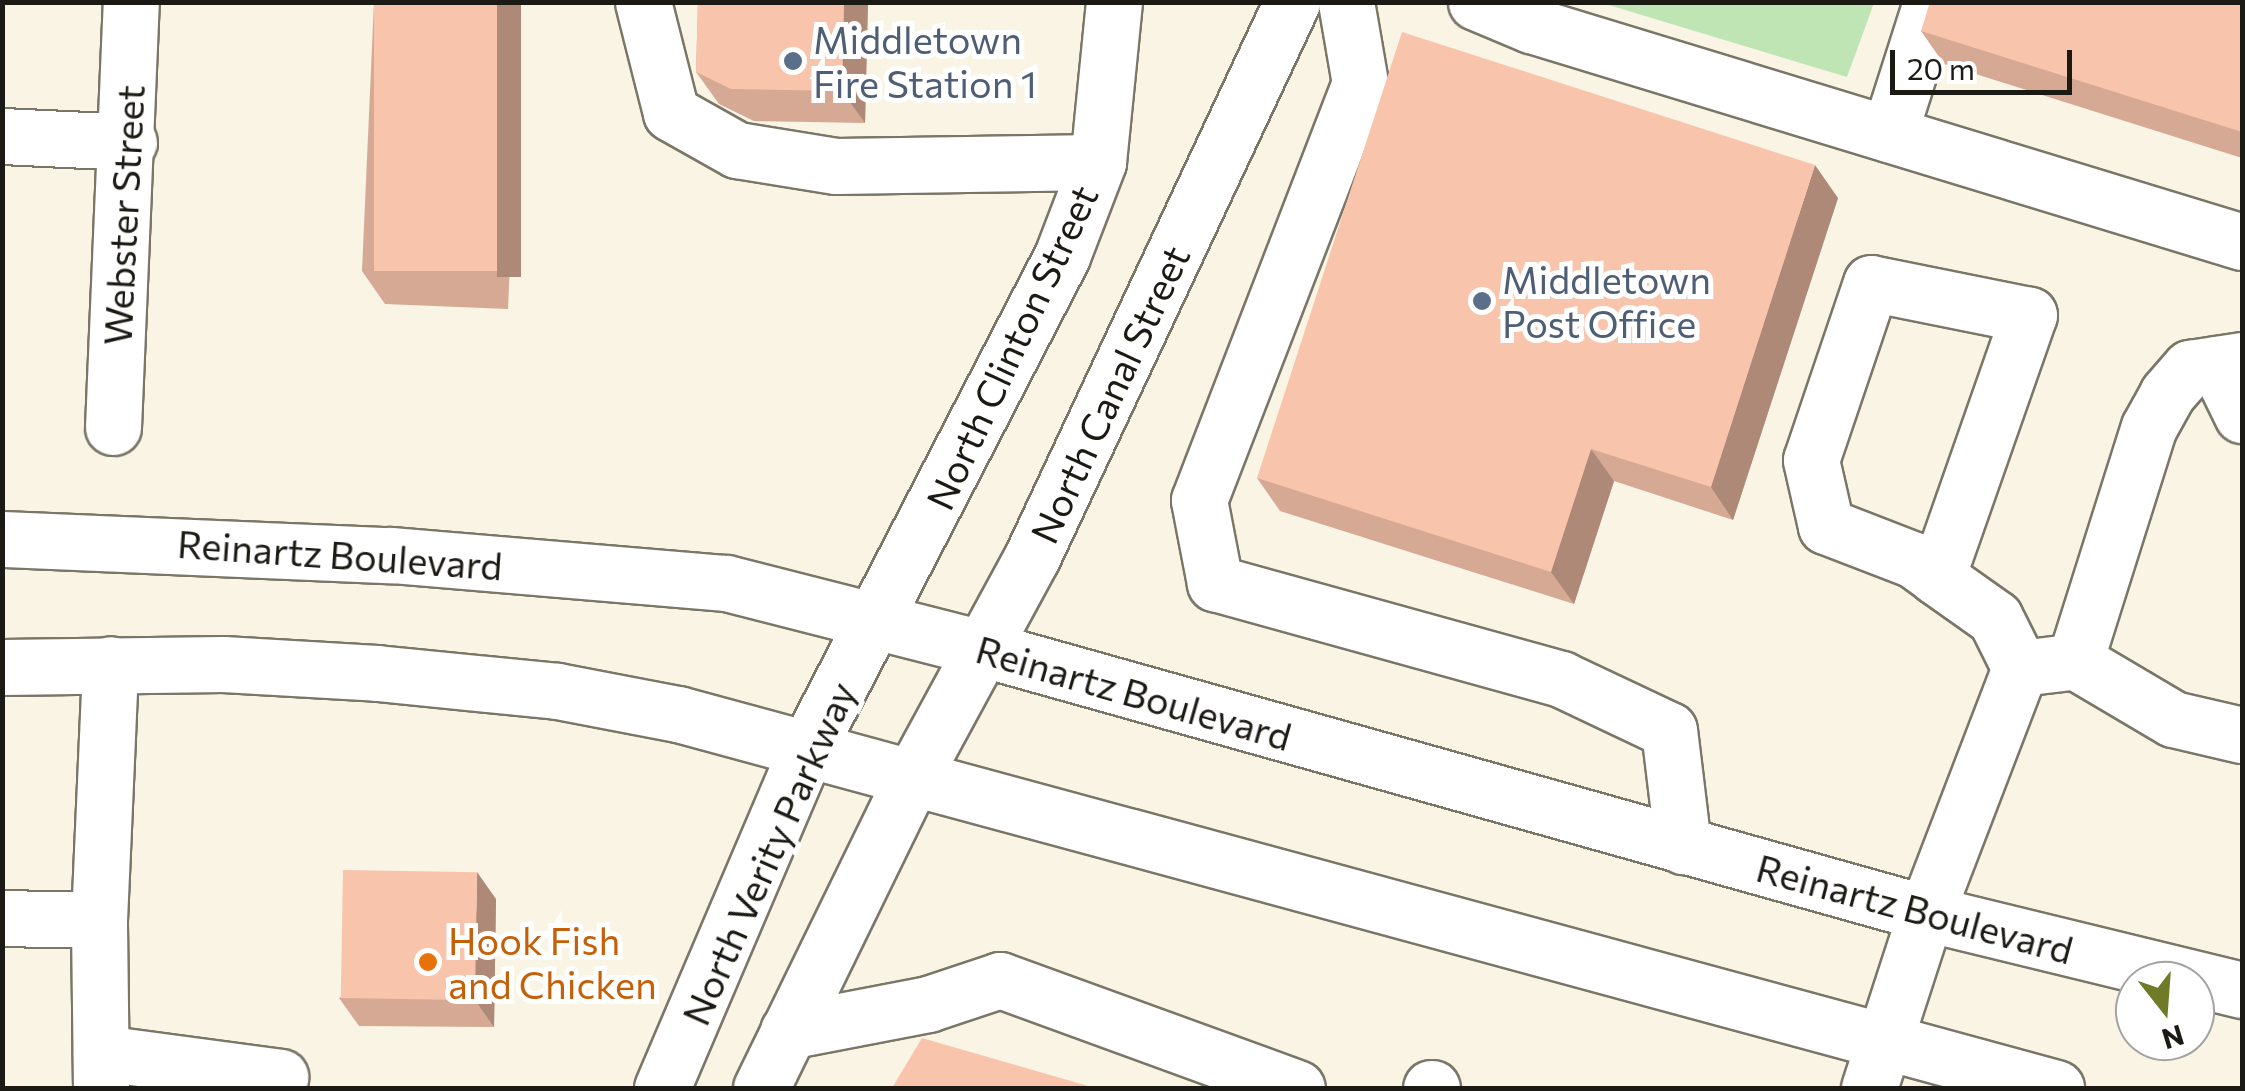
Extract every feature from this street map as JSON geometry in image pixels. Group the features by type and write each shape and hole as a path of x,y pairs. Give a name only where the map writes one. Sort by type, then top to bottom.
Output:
{"main road":[{"name":"Webster Street","path":"113,427 130,142 131,2"},
{"path":"643,2 671,113 738,150 836,166 1098,162"},
{"name":"North Clinton Street","path":"878,621 1062,256 1098,162 1114,2"},
{"name":"North Canal Street","path":"912,778 984,649 1292,2"},
{"path":"1346,2 1360,83 1199,500 1215,584 1561,679 1670,730 1683,846"},
{"path":"1476,2 2242,242"},
{"path":"1889,134 1932,2"},
{"path":"2,136 130,142"},
{"path":"1876,1067 1926,913 2020,668 1995,618 1937,577 1914,560 1826,526 1811,460 1871,283 2029,316 1937,577"},
{"path":"2074,661 2149,428 2190,368 2230,362 2242,416"},
{"name":"Reinartz Boulevard","path":"2,539 391,555 726,583 984,649 1926,913 2242,990"},
{"name":"North Verity Parkway","path":"662,1088 806,750 878,621"},
{"path":"2020,668 2074,661 2173,720 2242,735"},
{"path":"110,664 99,920 101,1071 280,1077"},
{"path":"2,667 110,664 357,672 557,691 678,714 912,778 1876,1067 2056,1088"},
{"path":"760,1088 912,778"},
{"path":"2,918 99,920"},
{"path":"788,1031 928,1004 1000,980 1297,1088"}],"green space":[{"path":"1874,2 1847,77 1602,3"}],"building":[{"path":"374,2 497,2 497,271 374,271"},
{"name":"Middletown Fire Station 1","path":"698,2 844,2 842,91 731,89 696,72"},
{"path":"1930,2 2242,2 2242,132 1921,31"},
{"path":"1402,32 1815,165 1711,487 1591,449 1551,572 1257,478"},
{"name":"Hook Fish and Chicken","path":"343,870 477,872 475,1000 341,998"},
{"path":"922,1038 1095,1088 892,1088"}],"place":[{"name":"Middletown Fire Station 1","path":"793,61"},
{"name":"Middletown Post Office","path":"1482,301"},
{"name":"Hook Fish and Chicken","path":"428,962"}]}
